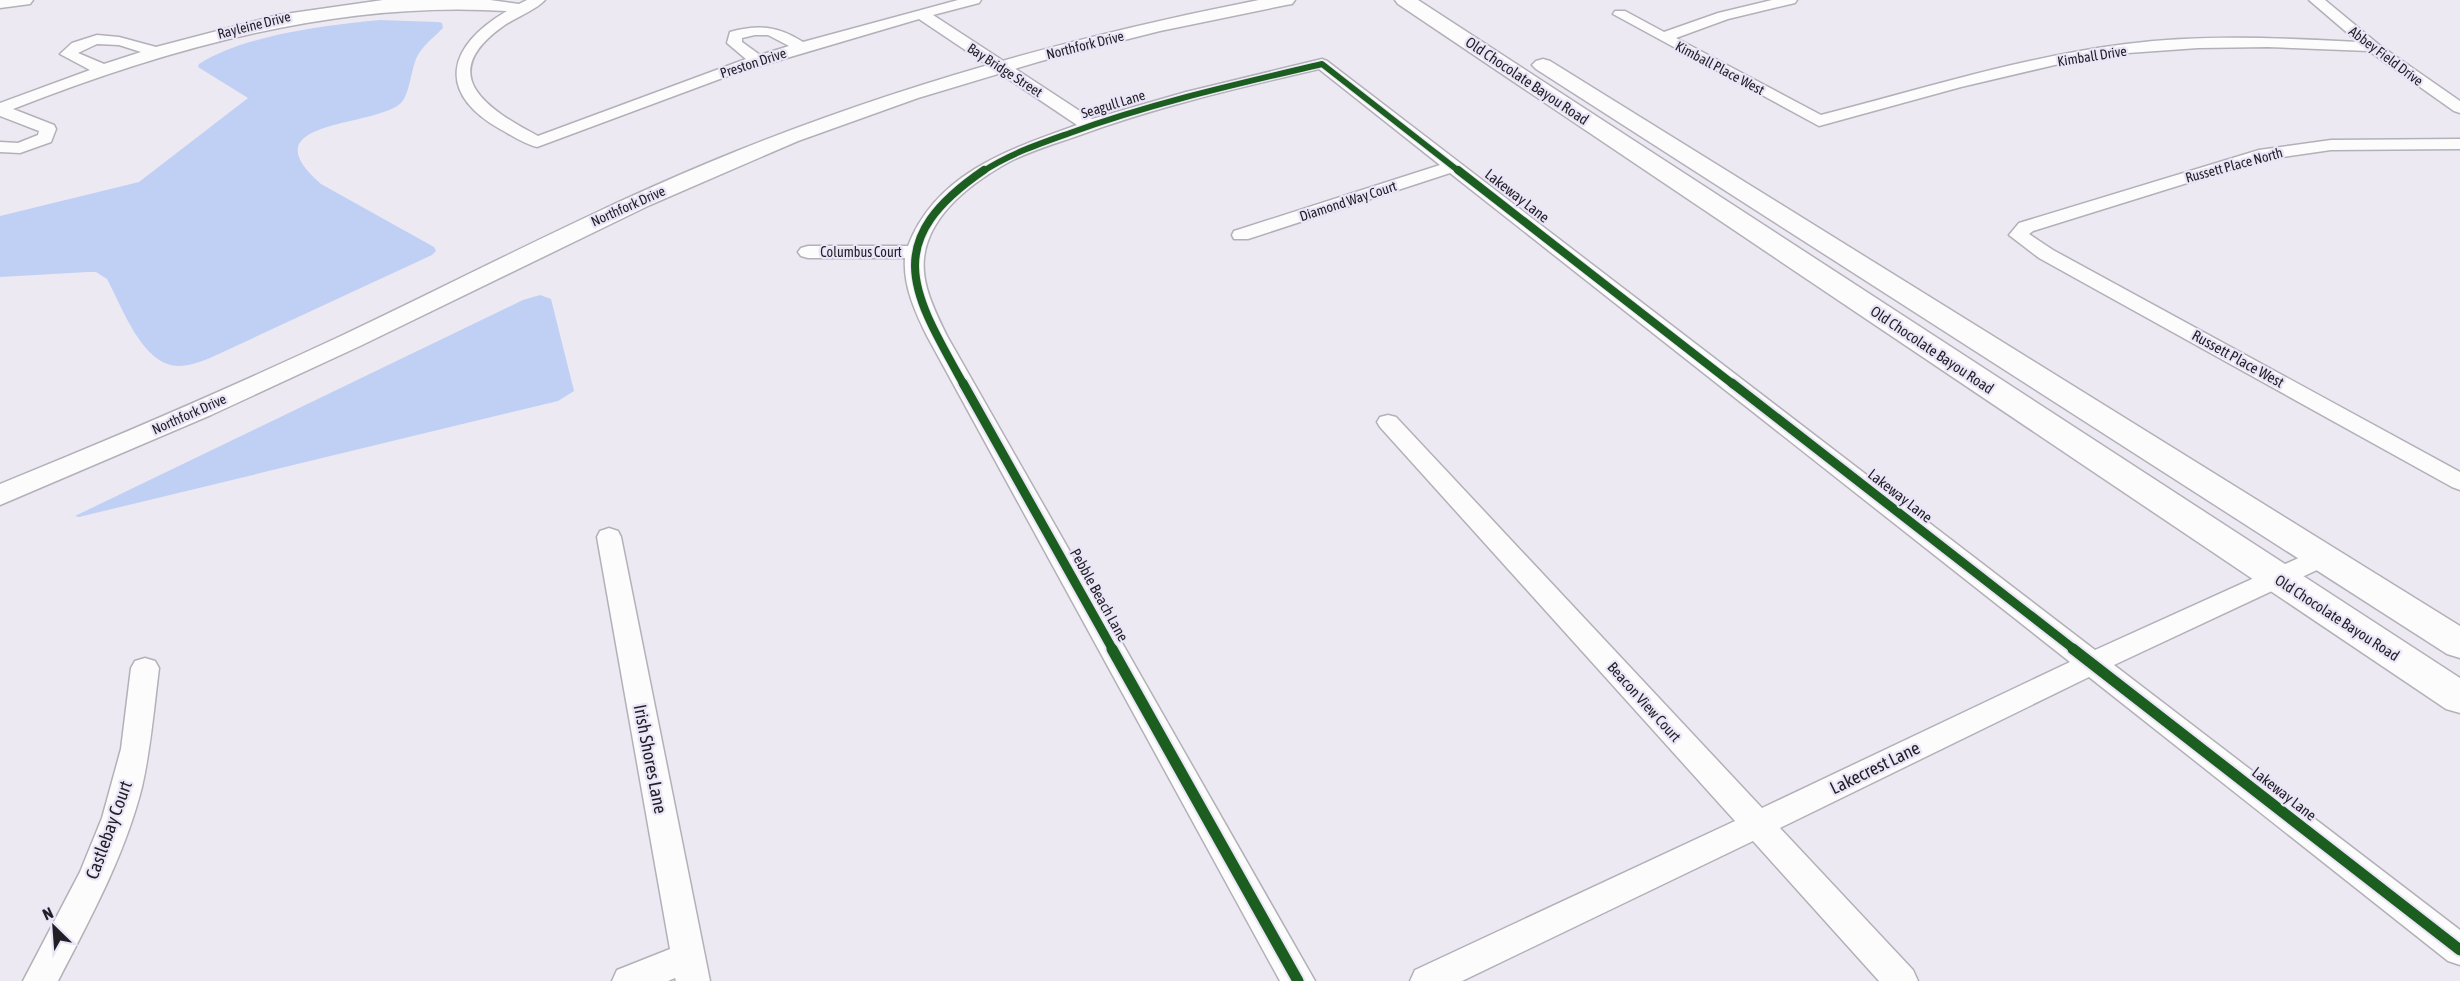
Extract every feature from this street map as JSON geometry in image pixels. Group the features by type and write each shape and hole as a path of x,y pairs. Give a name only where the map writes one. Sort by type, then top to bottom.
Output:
{"main road":[{"name":"Old Chocolate Bayou Road","path":"1405,0 2460,698"},
{"name":"Old Chocolate Bayou Road","path":"1475,22 2460,644"}],"street":[{"path":"0,3 24,0"},
{"path":"286,0 286,16"},
{"path":"519,8 538,0"},
{"name":"Preston Drive","path":"519,8 476,42 466,58 463,76 465,88 472,100 488,114 537,142 665,92 757,60 974,0"},
{"name":"Northfork Drive","path":"0,495 137,438 267,379 398,318 597,219 794,135 1002,67 1130,33 1286,0"},
{"path":"1664,37 1723,16 1790,0"},
{"name":"Abbey Field Drive","path":"2316,0 2373,47 2460,108"},
{"name":"Rayleine Drive","path":"0,109 152,51 286,16 354,6 415,1 451,1 519,8"},
{"name":"Bay Bridge Street","path":"921,14 1089,125"},
{"name":"Kimball Place West","path":"1620,14 1819,121"},
{"path":"757,60 734,43 735,35 754,29 777,32 802,47"},
{"path":"101,69 68,54 76,46 98,39 120,39 152,51"},
{"name":"Kimball Drive","path":"1819,121 1967,81 2095,53 2151,47 2239,43 2373,47"},
{"name":"Seagull Lane","path":"932,214 952,194 999,161 1089,125 1187,96 1322,64"},
{"name":"Lakeway Lane","path":"1322,64 2460,950"},
{"path":"0,109 48,129 45,138 20,148 0,147"},
{"name":"Russett Place North","path":"2018,235 2026,227 2259,156 2331,144 2460,144"},
{"name":"Diamond Way Court","path":"1241,235 1454,166"},
{"name":"Pebble Beach Lane","path":"932,214 915,252 916,279 922,305 937,336 1298,981"},
{"name":"Russett Place West","path":"2018,235 2046,254 2460,482"},
{"name":"Columbus Court","path":"808,252 915,252"},
{"name":"Beacon View Court","path":"1388,422 1901,981"},
{"name":"Irish Shores Lane","path":"609,537 691,969"},
{"name":"Lakecrest Lane","path":"1427,981 2091,664 2323,557"},
{"name":"Castlebay Court","path":"40,981 77,914 110,837 133,760 145,669"},
{"path":"629,981 691,969"}],"water":[{"path":"380,20 442,23 443,28 418,55 404,100 387,111 323,128 306,136 298,147 302,163 321,184 434,247 436,251 432,255 210,358 183,366 166,363 144,346 107,279 96,272 0,277 0,216 139,182 248,98 198,67 199,64 239,46 286,33"},
{"path":"540,295 551,299 574,391 558,401 79,517 75,516 523,300"}],"cycle path":[{"path":"1298,981 937,336 919,294 914,260 921,235 948,198 971,179 1005,158 1128,113 1322,64 2460,950"}]}
